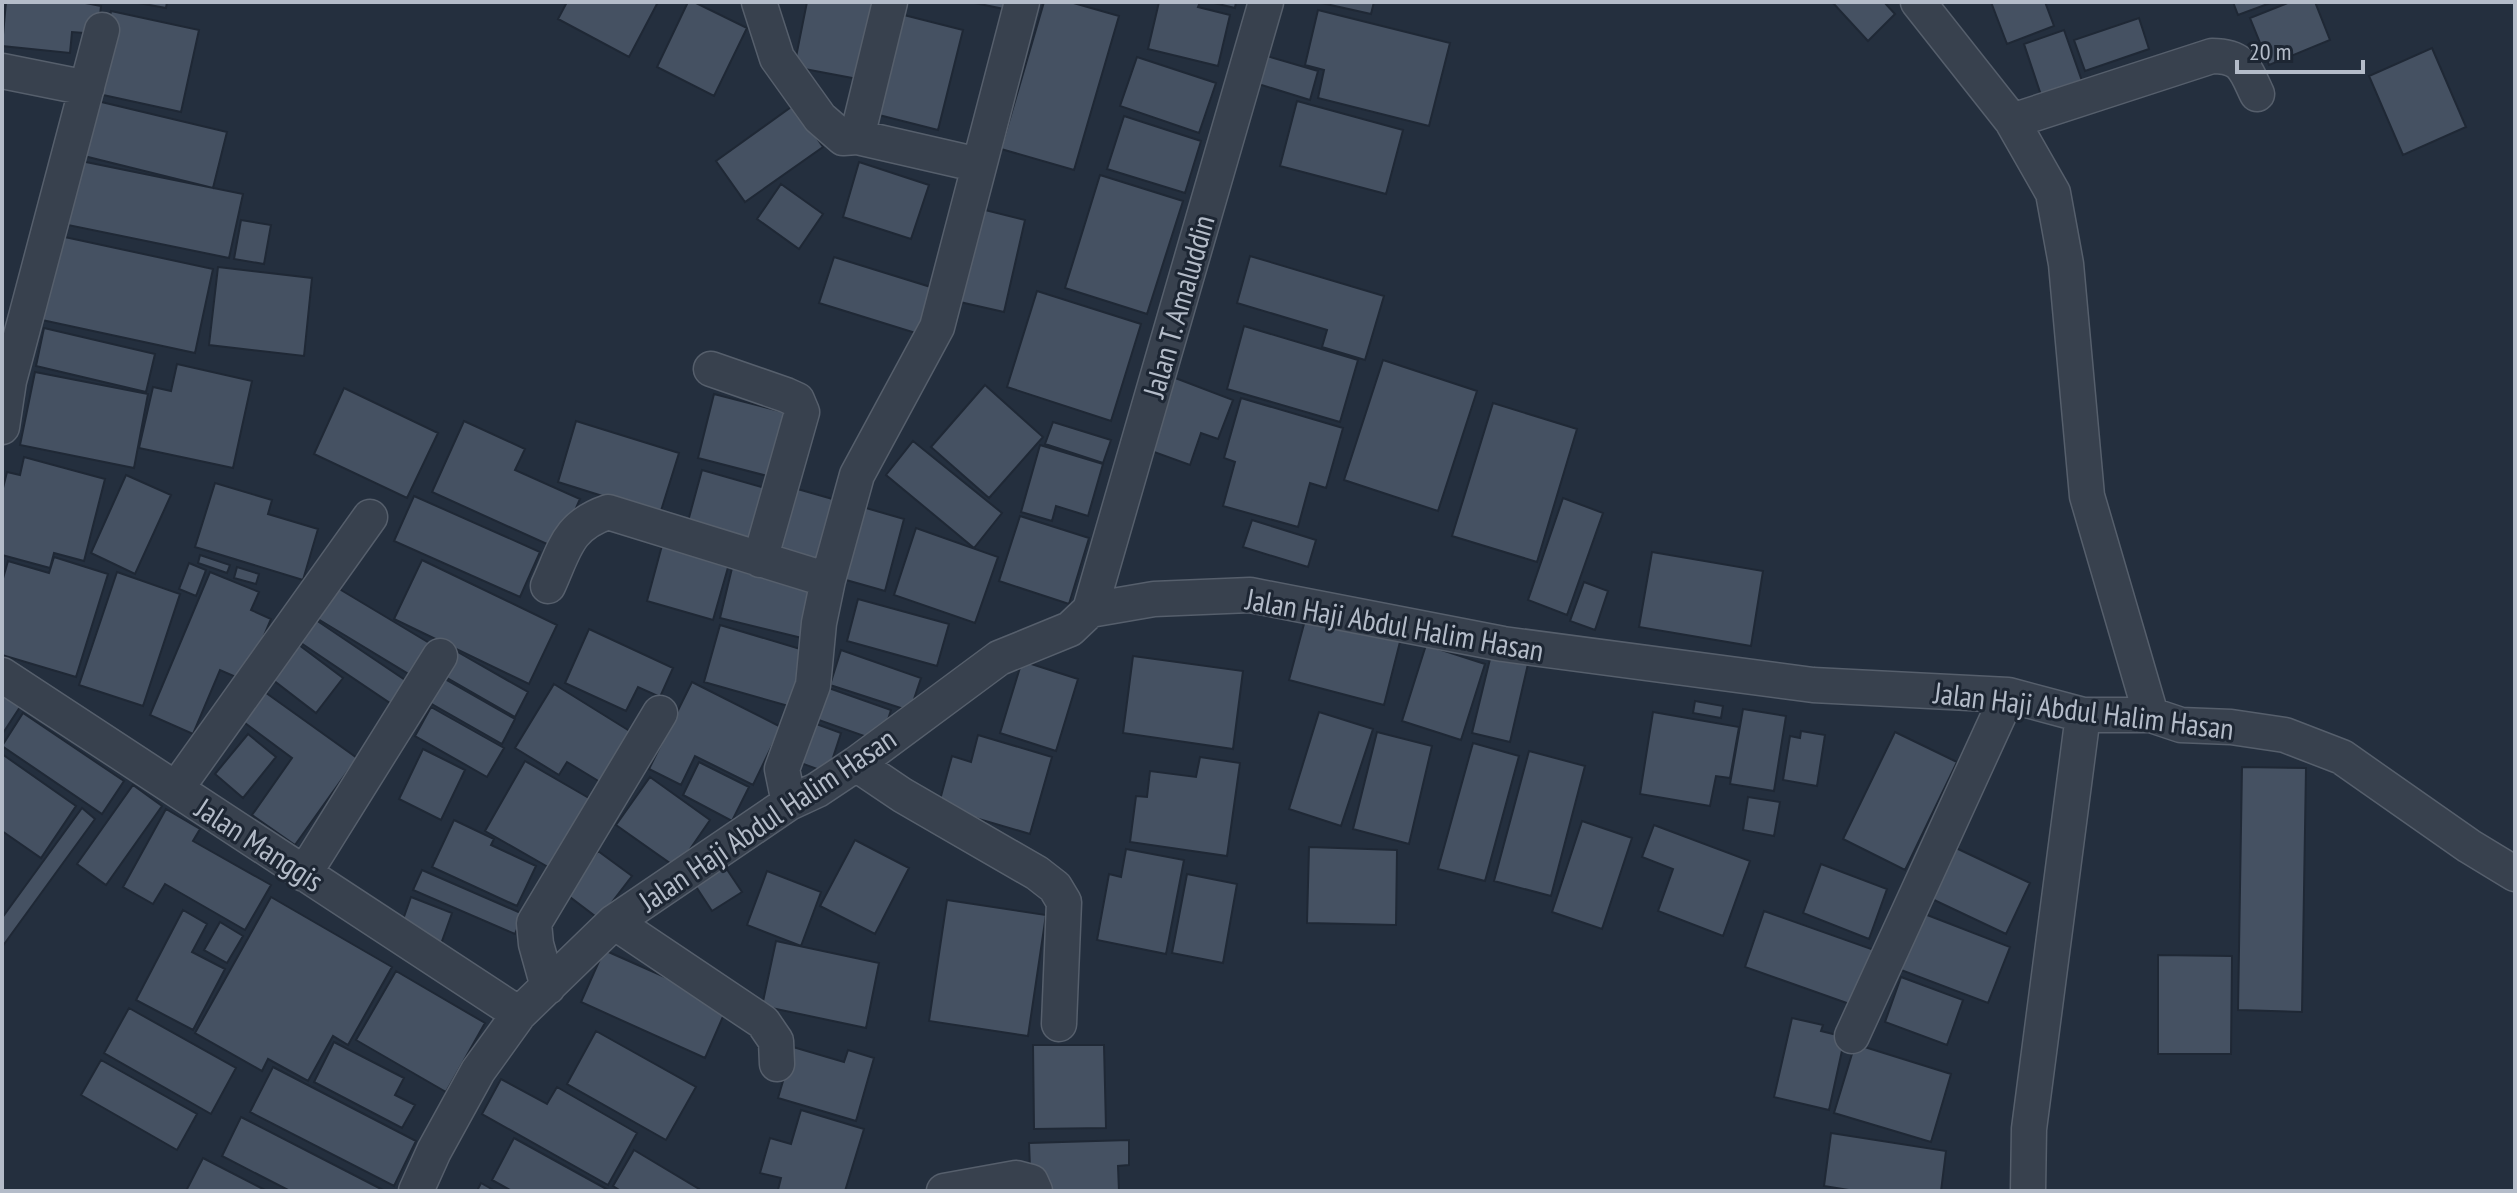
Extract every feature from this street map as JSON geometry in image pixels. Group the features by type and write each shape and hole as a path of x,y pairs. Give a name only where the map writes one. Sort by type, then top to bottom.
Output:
{"street":[{"path":"759,2 777,58 820,118 843,138 857,137 979,165"},
{"path":"777,58 788,2"},
{"path":"857,137 890,2"},
{"path":"789,803 782,769 813,685 819,623 828,580 857,475 937,327 1022,2"},
{"name":"Jalan T. Amaluddin","path":"1090,610 1266,2"},
{"path":"1918,2 2012,121 2053,193 2066,264 2087,496 2151,715"},
{"path":"2,427 9,381 102,30"},
{"path":"2012,121 2212,56 2228,56 2242,64 2257,94"},
{"path":"2,71 87,88"},
{"path":"711,369 797,400 802,412 760,560"},
{"path":"548,586 571,534 588,519 608,512 828,580"},
{"path":"176,789 370,517"},
{"name":"Jalan Haji Abdul Halim Hasan","path":"416,1191 478,1071 519,1014 614,922 789,803 817,790 856,764 999,658 1070,629 1090,610 1154,599 1250,595 1503,644 1813,685 2008,695 2083,715 2151,715 2181,725 2231,727 2285,735 2342,757 2469,846 2515,874"},
{"path":"304,874 440,656"},
{"name":"Jalan Manggis","path":"2,675 519,1014"},
{"path":"1852,1036 2008,695"},
{"path":"548,987 536,944 534,923 660,713"},
{"path":"2028,1191 2029,1129 2083,715"},
{"path":"856,764 1055,887 1064,902 1059,1024"},
{"path":"614,922 763,1022 776,1041 777,1064"},
{"path":"944,1191 1016,1178 1031,1182 1035,1191"}],"building":[{"path":"6,2 80,2 101,6 98,34 72,32 70,53 2,46"},
{"path":"133,2 167,2 166,8"},
{"path":"567,2 658,2 629,57 558,19"},
{"path":"688,2 694,2 747,28 714,96 657,67"},
{"path":"807,2 879,2 863,80 794,67"},
{"path":"970,2 1011,2 1009,10"},
{"path":"1044,2 1070,2 1119,16 1074,170 1001,149"},
{"path":"1159,2 1200,2 1198,7 1230,15 1218,66 1148,49"},
{"path":"1210,2 1236,2 1235,8"},
{"path":"1317,2 1374,2 1371,14"},
{"path":"1835,2 1884,2 1895,14 1868,41"},
{"path":"1991,2 2045,2 2054,26 2007,44"},
{"path":"2233,2 2273,2 2238,15"},
{"path":"2290,2 2315,2 2330,40 2269,65 2250,18"},
{"path":"1318,10 1450,43 1429,126 1318,98 1324,70 1305,65"},
{"path":"111,11 199,30 181,112 94,93"},
{"path":"896,13 963,30 938,130 871,113"},
{"path":"2139,18 2149,49 2085,71 2074,40"},
{"path":"2064,30 2082,81 2041,95 2024,44"},
{"path":"2432,48 2466,127 2403,155 2369,76"},
{"path":"1260,54 1318,71 1310,100 1252,82"},
{"path":"1137,57 1216,83 1199,133 1120,106"},
{"path":"93,100 227,132 213,188 80,155"},
{"path":"1297,101 1403,130 1386,194 1280,166"},
{"path":"794,105 823,147 745,202 716,161"},
{"path":"1124,116 1201,141 1185,193 1107,169"},
{"path":"76,160 243,194 229,258 63,224"},
{"path":"859,162 929,185 911,239 843,217"},
{"path":"1100,175 1183,201 1147,314 1065,288"},
{"path":"781,184 823,214 799,249 757,219"},
{"path":"973,207 1025,220 1004,312 951,300"},
{"path":"241,220 271,225 264,264 234,259"},
{"path":"60,236 213,269 195,353 42,320"},
{"path":"1250,256 1384,296 1365,360 1322,347 1327,330 1237,303"},
{"path":"834,257 937,289 922,335 819,303"},
{"path":"218,267 312,278 304,356 209,345"},
{"path":"1037,291 1141,324 1111,421 1007,387"},
{"path":"1244,326 1358,360 1340,422 1227,389"},
{"path":"44,328 155,354 146,392 36,366"},
{"path":"1383,360 1477,391 1438,511 1344,480"},
{"path":"177,364 252,381 233,468 139,448 153,387 171,391"},
{"path":"35,372 148,394 134,468 20,445"},
{"path":"1170,376 1233,400 1218,439 1201,433 1190,465 1143,448"},
{"path":"985,385 1043,437 989,498 931,447"},
{"path":"344,388 438,433 407,498 314,454"},
{"path":"714,394 795,415 779,479 698,458"},
{"path":"1241,398 1343,428 1326,488 1310,483 1298,527 1223,506 1235,462 1224,458"},
{"path":"1493,403 1577,429 1537,562 1452,536"},
{"path":"464,421 525,449 515,470 580,499 558,549 432,492"},
{"path":"576,421 679,453 660,514 558,482"},
{"path":"1053,422 1111,440 1103,463 1045,444"},
{"path":"913,441 1002,513 974,548 886,475"},
{"path":"1040,445 1103,464 1088,516 1056,506 1052,521 1021,512"},
{"path":"24,457 105,479 84,561 54,553 50,568 2,555 2,492 7,472 20,475"},
{"path":"702,470 772,490 757,545 687,525"},
{"path":"126,475 171,495 135,574 91,553"},
{"path":"215,483 272,500 268,514 318,529 303,580 195,547"},
{"path":"787,486 836,500 816,569 767,554"},
{"path":"414,496 540,552 520,597 394,541"},
{"path":"1563,498 1603,513 1567,615 1528,600"},
{"path":"859,506 904,519 885,591 839,578"},
{"path":"1020,516 1089,538 1069,604 999,581"},
{"path":"1252,520 1316,540 1308,567 1243,547"},
{"path":"916,528 998,557 975,623 894,595"},
{"path":"664,538 731,557 713,620 647,601"},
{"path":"1652,552 1763,571 1751,646 1639,627"},
{"path":"200,555 230,565 227,573 198,563"},
{"path":"54,557 108,574 76,677 2,655 2,582 8,561 49,573"},
{"path":"422,560 557,625 529,684 394,619"},
{"path":"189,563 206,570 196,596 179,589"},
{"path":"733,564 815,584 802,638 720,618"},
{"path":"237,567 259,574 256,584 234,578"},
{"path":"117,572 180,594 143,706 79,685"},
{"path":"210,572 259,592 251,610 271,619 245,681 220,670 193,734 150,715"},
{"path":"1584,582 1608,591 1595,630 1570,621"},
{"path":"331,584 431,644 412,676 313,616"},
{"path":"858,599 949,624 937,666 847,641"},
{"path":"1308,609 1402,634 1384,705 1289,680"},
{"path":"313,618 408,682 393,705 298,641"},
{"path":"720,625 807,651 792,707 704,682"},
{"path":"589,629 673,668 660,697 638,687 626,711 565,683"},
{"path":"291,639 343,678 316,713 264,673"},
{"path":"1426,645 1485,664 1461,740 1402,721"},
{"path":"841,650 921,678 910,711 830,685"},
{"path":"456,651 528,692 515,717 442,675"},
{"path":"1491,655 1528,664 1510,742 1472,733"},
{"path":"1133,656 1243,671 1233,749 1123,733"},
{"path":"1022,661 1078,679 1056,751 1000,733"},
{"path":"443,678 515,719 502,744 430,703"},
{"path":"692,682 781,727 753,785 695,756 681,785 649,769"},
{"path":"554,684 636,735 605,785 567,762 559,775 515,748"},
{"path":"823,686 891,710 881,742 813,718"},
{"path":"262,690 357,758 295,845 252,815 292,758 241,720"},
{"path":"2,694 20,707 3,733 2,732"},
{"path":"1695,701 1723,706 1721,718 1693,713"},
{"path":"431,707 504,748 487,777 415,736"},
{"path":"1743,709 1786,716 1774,791 1730,784"},
{"path":"1319,712 1373,729 1341,826 1289,809"},
{"path":"1653,712 1739,727 1730,778 1716,776 1710,806 1640,794"},
{"path":"23,713 124,781 102,814 2,746"},
{"path":"811,722 841,733 828,773 798,762"},
{"path":"1801,731 1825,735 1817,786 1783,780 1790,736 1800,738"},
{"path":"1377,732 1432,746 1409,844 1353,829"},
{"path":"1895,732 1957,762 1905,870 1843,839"},
{"path":"248,734 276,757 243,798 215,774"},
{"path":"978,735 1052,757 1030,834 938,807 952,756 971,762"},
{"path":"1473,743 1519,756 1485,881 1438,869"},
{"path":"423,749 465,770 441,820 399,799"},
{"path":"1529,751 1585,766 1551,896 1494,881"},
{"path":"2,754 76,806 41,858 2,831"},
{"path":"1200,757 1240,763 1227,856 1130,842 1136,796 1147,797 1150,771 1196,777"},
{"path":"525,761 594,801 555,871 485,831"},
{"path":"699,762 749,787 732,821 683,795"},
{"path":"2242,767 2306,768 2302,1012 2238,1010"},
{"path":"650,777 710,820 677,868 616,825"},
{"path":"133,785 162,806 106,885 77,864"},
{"path":"1748,797 1780,802 1774,836 1743,830"},
{"path":"82,808 95,819 2,947 2,918"},
{"path":"166,809 200,829 193,841 271,885 245,930 165,884 153,904 123,887"},
{"path":"454,820 494,839 491,845 536,866 517,906 432,867"},
{"path":"1582,821 1632,838 1602,929 1552,912"},
{"path":"1654,825 1750,861 1723,936 1658,911 1673,869 1642,857"},
{"path":"855,840 909,868 875,934 820,906"},
{"path":"1309,847 1397,850 1396,925 1307,923"},
{"path":"1956,848 2030,883 2006,934 1932,899"},
{"path":"1126,849 1184,860 1166,954 1097,940 1109,874 1121,877"},
{"path":"598,851 632,876 599,919 566,894"},
{"path":"722,862 742,892 712,911 693,882"},
{"path":"1821,864 1887,889 1869,939 1803,913"},
{"path":"422,870 523,914 515,934 413,890"},
{"path":"767,871 821,892 801,946 747,925"},
{"path":"1187,874 1237,884 1223,963 1172,953"},
{"path":"271,897 392,967 348,1045 333,1036 308,1081 268,1059 262,1071 195,1033"},
{"path":"411,897 452,913 441,944 400,928"},
{"path":"947,900 1046,915 1028,1036 929,1021"},
{"path":"183,910 207,924 192,952 225,969 193,1030 136,1000"},
{"path":"1764,911 1877,951 1858,1007 1745,967"},
{"path":"1922,913 2010,947 1988,1003 1901,970"},
{"path":"220,922 243,936 227,963 204,950"},
{"path":"776,941 879,963 866,1028 762,1006"},
{"path":"604,950 728,1005 705,1058 581,1002"},
{"path":"2158,955 2232,956 2231,1054 2158,1054"},
{"path":"396,971 485,1023 446,1092 356,1040"},
{"path":"1901,977 1963,1000 1947,1045 1885,1022"},
{"path":"129,1008 236,1068 211,1114 104,1053"},
{"path":"1792,1018 1823,1025 1821,1031 1845,1037 1829,1110 1774,1097"},
{"path":"596,1031 696,1087 666,1140 567,1084"},
{"path":"334,1042 404,1078 395,1095 415,1105 402,1128 314,1082"},
{"path":"1855,1044 1951,1074 1931,1142 1834,1113"},
{"path":"1033,1045 1104,1045 1106,1128 1034,1129"},
{"path":"793,1047 844,1062 848,1050 874,1058 856,1121 778,1098"},
{"path":"101,1060 197,1114 177,1150 81,1095"},
{"path":"273,1067 416,1141 394,1186 250,1112"},
{"path":"501,1079 547,1104 557,1087 637,1133 608,1185 482,1114"},
{"path":"801,1110 864,1129 845,1191 780,1191 781,1178 760,1173 770,1138 791,1144"},
{"path":"241,1117 385,1191 290,1191 222,1156"},
{"path":"1831,1133 1946,1151 1941,1191 1855,1191 1824,1186"},
{"path":"514,1138 610,1191 512,1191 492,1180"},
{"path":"1129,1140 1129,1165 1118,1166 1119,1191 1042,1191 1041,1168 1030,1168 1029,1143"},
{"path":"634,1150 698,1191 621,1191 613,1186"},
{"path":"203,1158 267,1191 186,1191"},
{"path":"481,1183 495,1191 477,1191"}]}
